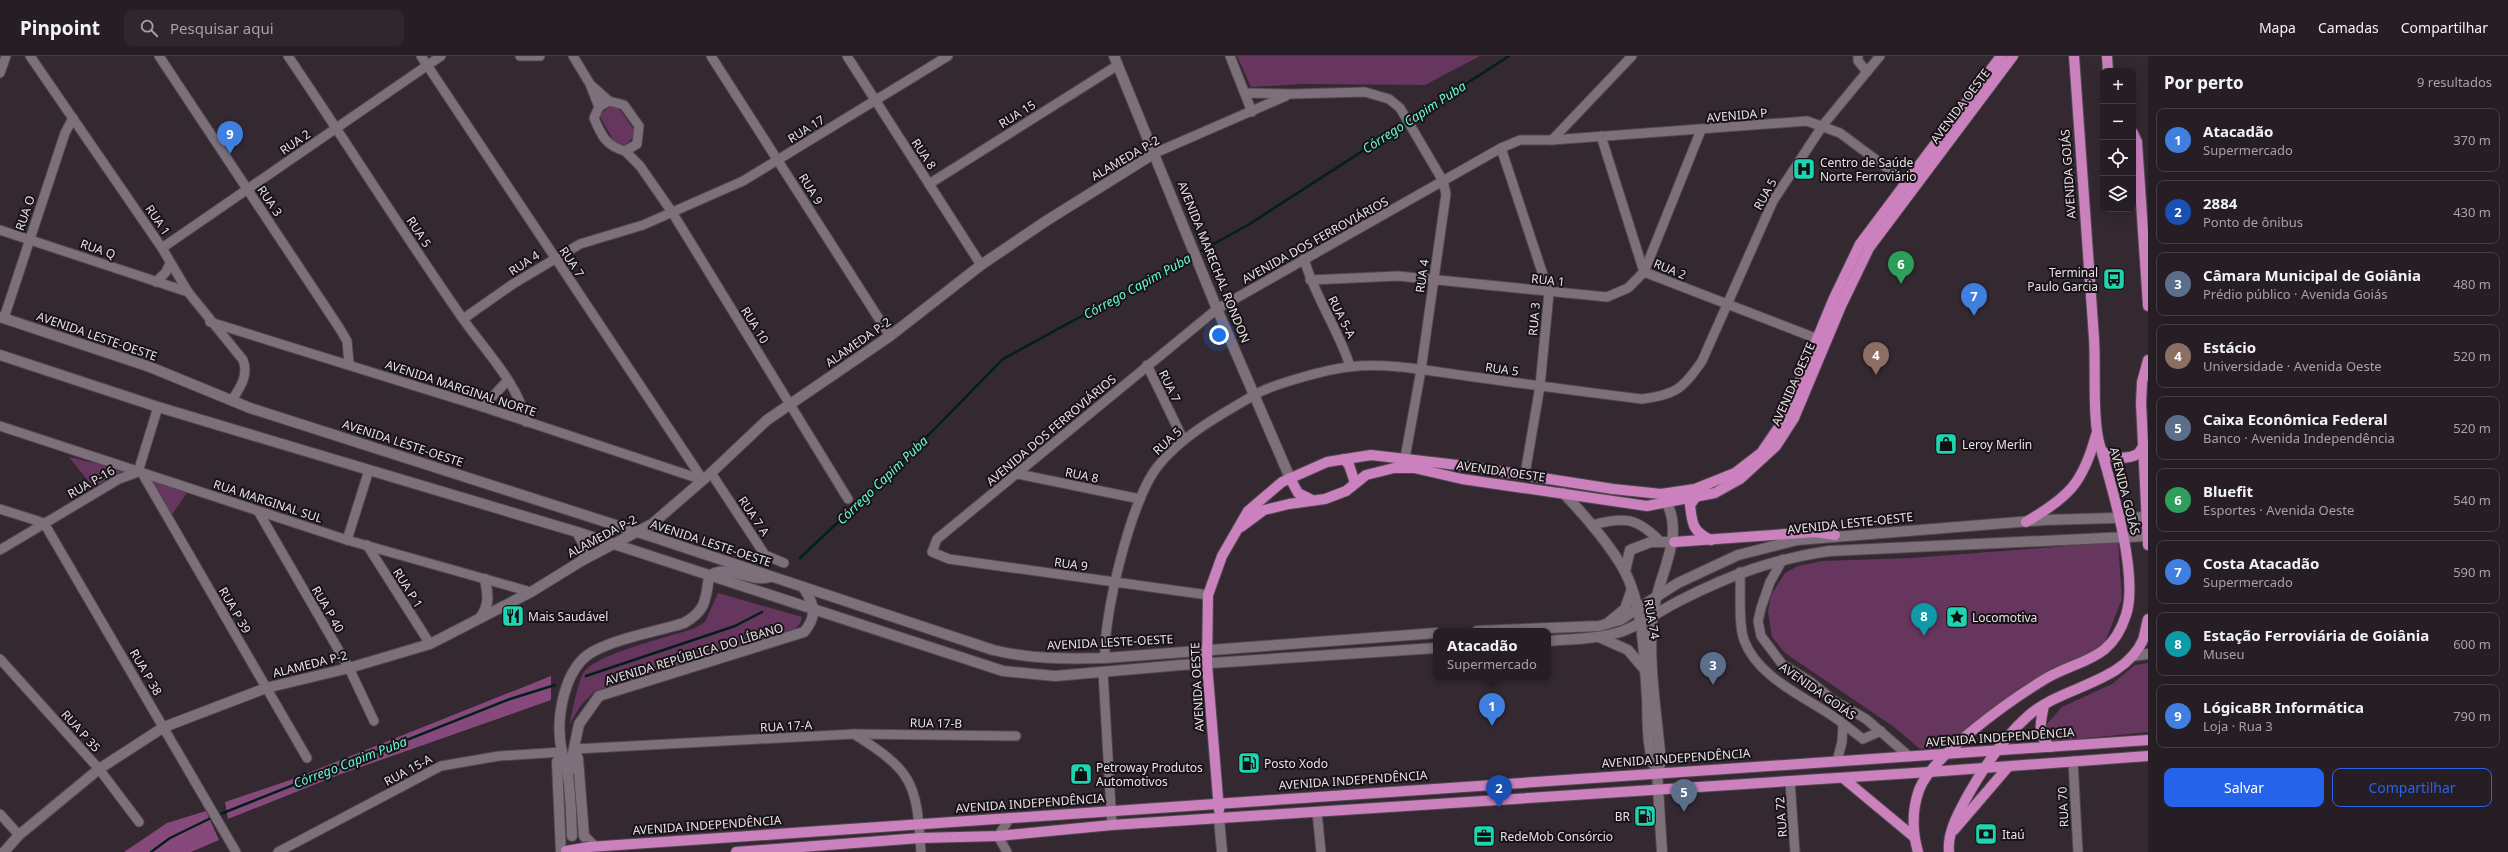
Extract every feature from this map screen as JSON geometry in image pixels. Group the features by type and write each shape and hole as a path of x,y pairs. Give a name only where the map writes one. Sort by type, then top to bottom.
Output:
{"main road":[{"name":"AVENIDA OESTE","path":"1222,852 1206,664 1208,596 1222,556 1248,511 1282,482 1290,478 1327,462 1372,455 1525,474 1612,489 1661,494 1680,492 1714,482 1735,473 1761,453 1786,416 1860,244 2001,56"},
{"name":"AVENIDA OESTE","path":"1239,528 1264,510 1312,500 1325,499 1346,491 1366,475 1380,471 1414,468 1462,479 1647,506 1715,493 1740,479 1765,458 1786,434 1869,248 2013,56"},
{"name":"AVENIDA GOIÁS","path":"1918,852 1914,837 1914,808 1920,788 1929,772 1946,755 2026,691 2046,678 2090,661 2103,653 2114,641 2123,626 2130,597 2123,536 2097,431 2096,362 2074,56"},
{"path":"2107,56 2108,68"},
{"name":"AVENIDA MARECHAL RONDON","path":"1116,60 1203,270 1217,309 1256,394 1290,478"},
{"path":"2136,140 2148,306"},
{"name":"ALAMEDA P-2","path":"4,852 19,836 98,769 164,727 266,688 349,668 430,644 531,592 583,560 638,533 652,524 711,473 743,440 767,420 890,336 981,265 1046,221 1155,153"},
{"name":"AVENIDA LESTE-OESTE","path":"2,318 150,367 250,408 1006,653 1056,660 1105,658 1433,633"},
{"path":"0,356 158,407 577,532 1003,671 1055,676 1433,648"},
{"name":"AVENIDA GOIÁS","path":"2147,367 2142,382 2141,404 2148,539"},
{"path":"2026,522 2056,505 2075,485 2088,464 2097,431"},
{"path":"2102,451 2110,457 2131,457 2140,453 2144,444"},
{"path":"1344,459 1350,465 1355,483"},
{"path":"1290,478 1298,493 1312,500"},
{"name":"RUA 74","path":"1563,493 1592,525 1625,571 1632,589 1640,622 1645,670 1649,739 1652,763 1657,772 1659,790 1662,852"},
{"name":"RUA 74","path":"1657,772 1661,762 1651,637 1656,596 1674,542 1674,520 1667,503 1661,494"},
{"path":"1695,498 1690,505 1692,524 1695,531 1713,541"},
{"name":"AVENIDA LESTE-OESTE","path":"1550,628 1599,626 1620,620 1656,596 1738,555 1798,540 2026,522 2147,516"},
{"path":"577,532 584,545 583,560"},
{"path":"1625,571 1630,550 1641,545 1660,541 1713,541 1816,532 1835,536"},
{"path":"1551,640 1600,637 1622,632 1653,614 1740,572 1783,559 1829,552 2123,536 2148,539"},
{"path":"709,576 719,571 759,580 772,577"},
{"name":"AVENIDA REPÚBLICA DO LÍBANO","path":"572,836 568,775 562,752 563,696 577,666 593,652 607,645 684,623 693,618 704,607 709,576"},
{"path":"479,619 487,609 489,600 485,579"},
{"path":"803,587 813,603 814,610"},
{"path":"1599,626 1619,615 1629,602 1632,589"},
{"name":"AVENIDA REPÚBLICA DO LÍBANO","path":"568,775 579,724 599,696 794,637 804,632 810,625 814,610"},
{"path":"1949,852 1951,833 1956,817 1983,769 1996,750 2028,716 2044,705 2098,680 2132,656 2143,640 2148,619"},
{"path":"1600,637 1628,650 1645,670"},
{"path":"2132,656 2148,654"},
{"path":"2044,705 2039,728 2042,740 2050,747"},
{"name":"AVENIDA INDEPENDÊNCIA","path":"562,852 591,846 1657,772 1946,755 1996,750 2148,740"},
{"name":"AVENIDA REPÚBLICA DO LÍBANO","path":"575,748 578,759 584,836 591,846"},
{"name":"AVENIDA REPÚBLICA DO LÍBANO","path":"562,752 557,762 562,852"},
{"path":"736,852 920,838 998,836 1112,825 1983,769 2148,756"},
{"path":"1951,833 2008,766"},
{"path":"1843,778 1914,837"},
{"path":"764,834 765,850"}],"street":[{"path":"0,73 6,56"},
{"name":"RUA 1","path":"30,56 162,248 188,292 245,366 243,382 232,400"},
{"name":"RUA 3","path":"159,56 340,329 347,342 349,364"},
{"name":"RUA 5","path":"288,56 463,319 507,381 521,404 526,422"},
{"name":"RUA 7","path":"421,56 703,480"},
{"name":"RUA 2","path":"162,248 442,56"},
{"path":"520,56 540,56"},
{"path":"573,56 590,84 599,107"},
{"name":"RUA 9","path":"711,56 890,336"},
{"name":"RUA 8","path":"847,56 981,265"},
{"name":"RUA 17","path":"672,212 743,181 948,56"},
{"path":"1230,56 1252,112"},
{"path":"1552,140 1632,56"},
{"path":"1858,56 1858,61 1867,72"},
{"name":"RUA 5","path":"1105,658 1104,639 1114,582 1140,499 1158,466 1183,439 1256,394 1326,370 1350,366 1421,370 1642,399 1665,396 1688,382 1702,361 1773,201 1823,126 1880,56"},
{"name":"RUA 15","path":"929,184 1116,60"},
{"path":"590,84 609,101 624,105 639,126 637,144 625,151 613,148 601,134 594,118 599,107 609,101"},
{"name":"RUA 4","path":"1291,94 1365,92 1389,99 1400,108 1443,181 1446,194 1421,370 1405,458"},
{"path":"1245,93 1291,94"},
{"name":"ALAMEDA P-2","path":"1155,153 1252,112 1274,100 1291,94"},
{"name":"RUA O","path":"2,318 65,133 73,118"},
{"name":"AVENIDA P","path":"1552,140 1807,121 1840,133 1906,182"},
{"name":"RUA 1","path":"1310,280 1370,276 1434,279 1607,297 1628,288 1644,272 1701,130"},
{"name":"RUA 2","path":"1602,136 1644,272 1818,339"},
{"name":"AVENIDA DOS FERROVIÁRIOS","path":"932,552 937,539 1217,309 1501,148 1520,140 1552,140"},
{"name":"RUA 10","path":"637,144 640,166"},
{"name":"RUA 3","path":"1501,148 1549,292 1540,386 1525,474"},
{"name":"RUA 10","path":"625,151 640,166 672,212 848,499"},
{"name":"RUA 4","path":"463,319 555,258 580,244 643,225 672,212"},
{"name":"RUA Q","path":"0,230 188,292"},
{"path":"1304,259 1310,280"},
{"path":"156,282 166,272 170,263"},
{"name":"RUA 5-A","path":"1310,280 1344,348 1350,366"},
{"name":"AVENIDA MARGINAL NORTE","path":"210,322 349,364 703,480"},
{"name":"RUA 7","path":"1147,365 1183,439"},
{"path":"483,407 507,381"},
{"path":"140,472 158,407"},
{"name":"RUA MARGINAL SUL","path":"0,426 347,540 531,592"},
{"path":"347,540 369,470"},
{"name":"RUA P-16","path":"0,550 119,479 140,472"},
{"name":"RUA P 39","path":"140,472 308,758"},
{"name":"RUA 7 A","path":"711,473 765,555 784,563"},
{"name":"RUA 8","path":"1018,474 1140,499"},
{"path":"0,509 44,523"},
{"name":"RUA P 40","path":"258,511 349,668 374,721"},
{"path":"1592,525 1609,520 1638,523 1644,525 1660,541"},
{"name":"RUA P 38","path":"44,523 236,852"},
{"name":"RUA P 1","path":"367,545 430,644"},
{"name":"RUA 9","path":"932,552 949,559 1208,596"},
{"path":"1783,559 1770,582 1761,608 1758,621 1761,636 1782,664 1811,682 1833,700 1866,719 1910,757"},
{"name":"AVENIDA GOIÁS","path":"1740,572 1741,627 1749,650 1770,674 1863,739 1881,731"},
{"name":"RUA P 35","path":"0,659 98,769 139,822"},
{"path":"1103,672 1112,825"},
{"path":"1837,761 1842,742 1843,724"},
{"path":"854,734 876,750 907,779 913,793 921,852"},
{"name":"RUA 17-A","path":"575,748 854,734"},
{"name":"RUA 17-B","path":"854,734 1016,736"},
{"name":"RUA 15-A","path":"278,852 441,766 499,756 562,752"},
{"name":"RUA 70","path":"2073,761 2078,852"},
{"name":"RUA 72","path":"1790,781 1795,852"},
{"path":"1317,812 1321,852"},
{"path":"0,814 19,836"},
{"path":"1007,852 998,836 1010,818"}],"shaded area":[{"path":"1237,56 1480,56 1425,85 1303,84 1251,87"},
{"path":"615,103 637,134 622,148 615,143 599,115"},
{"path":"69,457 125,470 93,487"},
{"path":"148,479 187,493 171,516"},
{"path":"2118,542 2122,599 2105,642 2086,656 2053,668 2018,689 1953,747 1920,749 1894,727 1785,653 1772,637 1768,612 1771,595 1785,573 1798,566 1822,561 1911,558"},
{"path":"718,593 802,617 800,624 792,631 595,691 581,705 569,725 577,690 584,672 592,665 618,652 693,629 705,622"},
{"path":"2148,663 2148,732 2058,741 2049,739 2045,734 2045,726 2062,707 2112,684 2135,665"},
{"path":"551,676 551,700 341,774 228,819 225,802 293,779"},
{"path":"206,811 219,840 191,852 124,852 167,823"}],"waterway":[{"name":"Córrego Capim Puba","path":"1410,120 1509,56"},
{"name":"Córrego Capim Puba","path":"1197,253 1248,225 1406,123"},
{"name":"Córrego Capim Puba","path":"800,558 905,459 1003,359 1192,256"},
{"name":"Córrego Capim Puba","path":"586,676 735,626 762,612"},
{"name":"Córrego Capim Puba","path":"218,815 510,699 555,685"},
{"name":"Córrego Capim Puba","path":"151,852 170,838 213,817"}],"place":[{"name":"LógicaBR Informática","path":"230,154"},
{"name":"Centro de Saúde Norte Ferroviário","path":"1804,169"},
{"name":"Terminal Paulo Garcia","path":"2114,279"},
{"name":"Bluefit","path":"1901,284"},
{"name":"Costa Atacadão","path":"1974,316"},
{"name":"Estácio","path":"1876,375"},
{"name":"Leroy Merlin","path":"1946,444"},
{"name":"Mais Saudável","path":"513,616"},
{"name":"Locomotiva","path":"1957,617"},
{"name":"Estação Ferroviária de Goiânia","path":"1924,636"},
{"name":"Câmara Municipal de Goiânia","path":"1713,685"},
{"name":"Atacadão","path":"1492,726"},
{"name":"Posto Xodo","path":"1249,763"},
{"name":"Petroway Produtos Automotivos","path":"1081,774"},
{"name":"2884","path":"1499,808"},
{"name":"Caixa Econômica Federal","path":"1684,812"},
{"name":"BR","path":"1645,816"},
{"name":"Itaú","path":"1986,834"},
{"name":"RedeMob Consórcio","path":"1484,836"}]}
